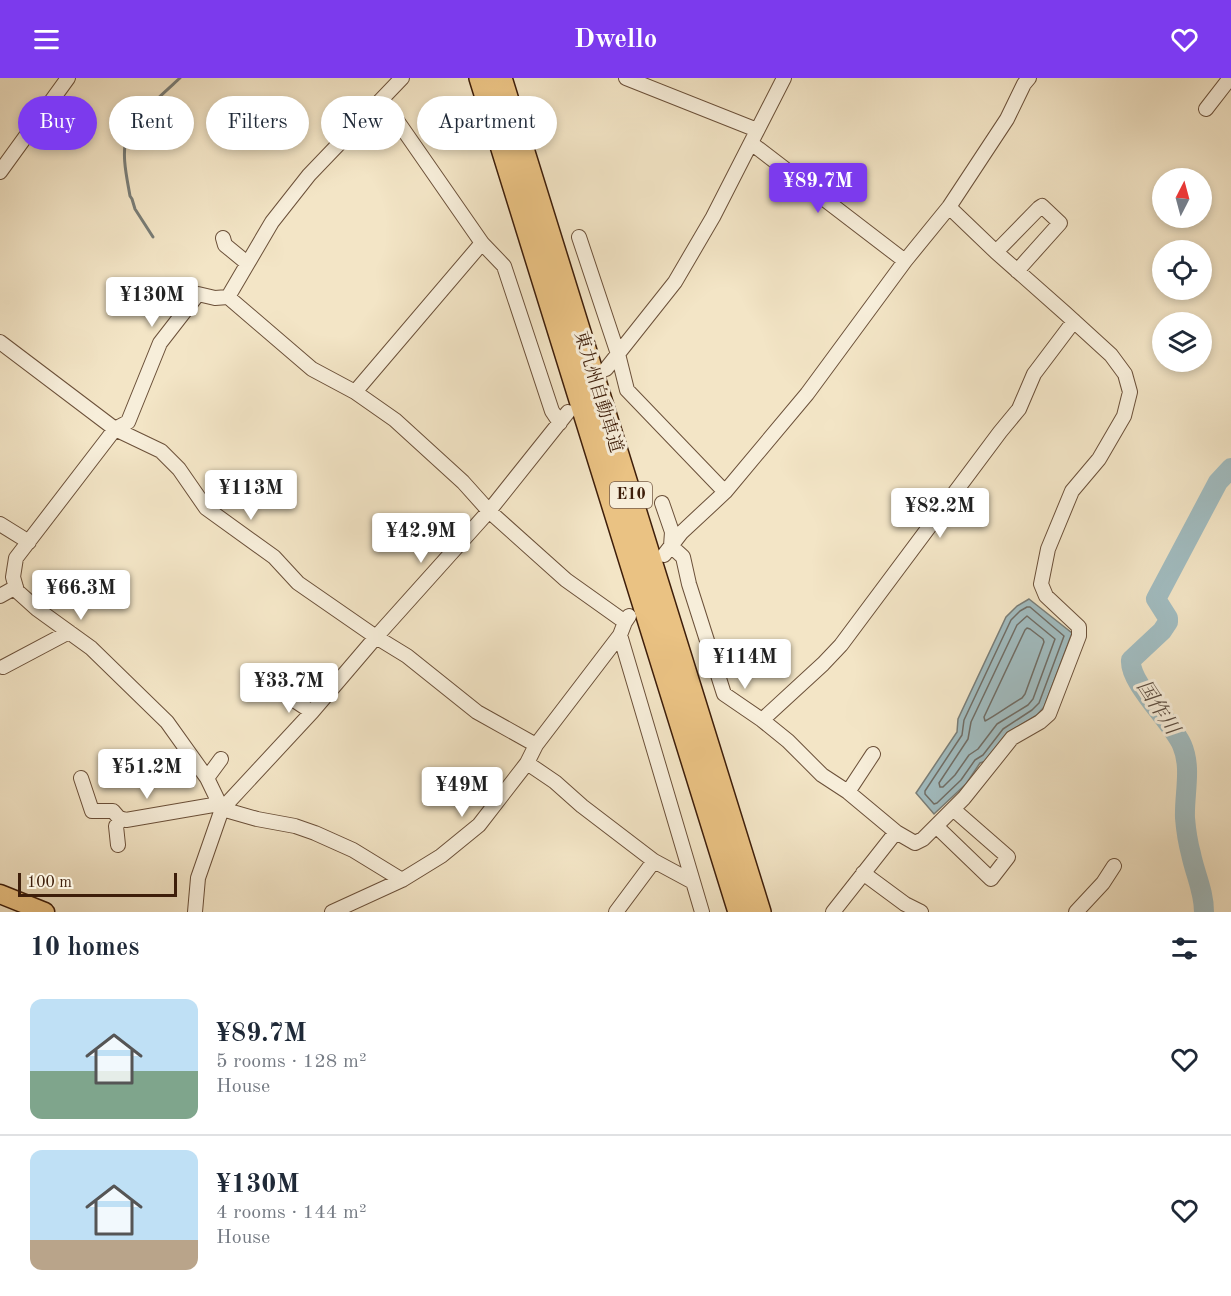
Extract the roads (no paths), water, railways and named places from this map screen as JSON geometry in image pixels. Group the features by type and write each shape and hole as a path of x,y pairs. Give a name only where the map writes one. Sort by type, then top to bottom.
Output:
{"highway":[{"name":"東九州自動車道","path":"480,78 739,912"},
{"name":"東九州自動車道","path":"501,78 760,912"}],"main road":[{"path":"0,894 45,912"}],"street":[{"path":"0,172 68,78"},
{"path":"385,96 402,78"},
{"path":"626,78 754,136 905,261"},
{"path":"606,369 675,282 713,217 784,78"},
{"path":"668,551 681,534 725,492 807,394 905,261 949,207 1006,119 1029,78"},
{"path":"1206,109 1230,78"},
{"path":"195,912 198,879 220,806 312,712 489,511 564,417 552,411 504,266 482,243 405,132"},
{"path":"228,297 272,222 309,175 333,150"},
{"path":"996,252 1042,206 1060,223 1017,271"},
{"path":"668,551 683,557 689,584 724,694 788,741 822,775 848,792 896,832 915,843 923,839 964,798 1012,738 1050,714 1079,636 1079,627 1046,596 1041,584 1048,549 1072,491 1099,459 1124,416 1130,392 1125,374 1111,356 949,207"},
{"path":"579,237 618,354 627,390 725,492"},
{"path":"223,238 225,245 247,263"},
{"path":"355,392 482,243"},
{"path":"220,806 207,778 167,722 91,648 37,609 17,591 13,577 16,558 115,429 128,422 160,343 198,294 215,298 228,297 312,369 355,392 395,420 463,482 489,511 566,580 625,624 702,912"},
{"path":"762,720 841,645 1019,409 1034,374 1074,321"},
{"path":"0,342 115,429 161,452 179,469 206,508 274,557 298,583 407,656 477,712 536,745"},
{"path":"662,503 672,532 668,551"},
{"path":"0,524 29,542"},
{"path":"0,596 16,587"},
{"path":"332,912 402,880 441,856 479,825 527,764 536,745 625,624"},
{"path":"3,667 69,632"},
{"path":"250,671 312,712"},
{"path":"848,792 873,754"},
{"path":"207,778 221,759"},
{"path":"527,764 555,782 582,806 654,861 693,882"},
{"path":"81,778 92,811 113,811 121,819 126,820 220,806 257,819 295,826 315,833 353,850 402,880"},
{"path":"936,826 991,879 1008,857 953,809"},
{"path":"118,845 116,826 121,819"},
{"path":"832,912 896,832"},
{"path":"616,912 654,861"},
{"path":"1076,912 1103,883 1114,866"},
{"path":"863,873 905,904 921,912"}],"water":[{"path":"1029,599 1072,633 1044,707 1037,715 1007,733 986,761 980,763 966,784 934,814 916,793 957,732 958,719 1006,617 1017,606"}],"waterway":[{"path":"153,237 135,209 130,196 125,166 125,143 130,129 150,106 180,78"},
{"name":"国作川","path":"1204,912 1203,897 1186,827 1187,763 1185,754 1177,736 1137,680 1131,660 1162,631 1168,622 1168,618 1156,599 1218,482 1231,468"}]}
